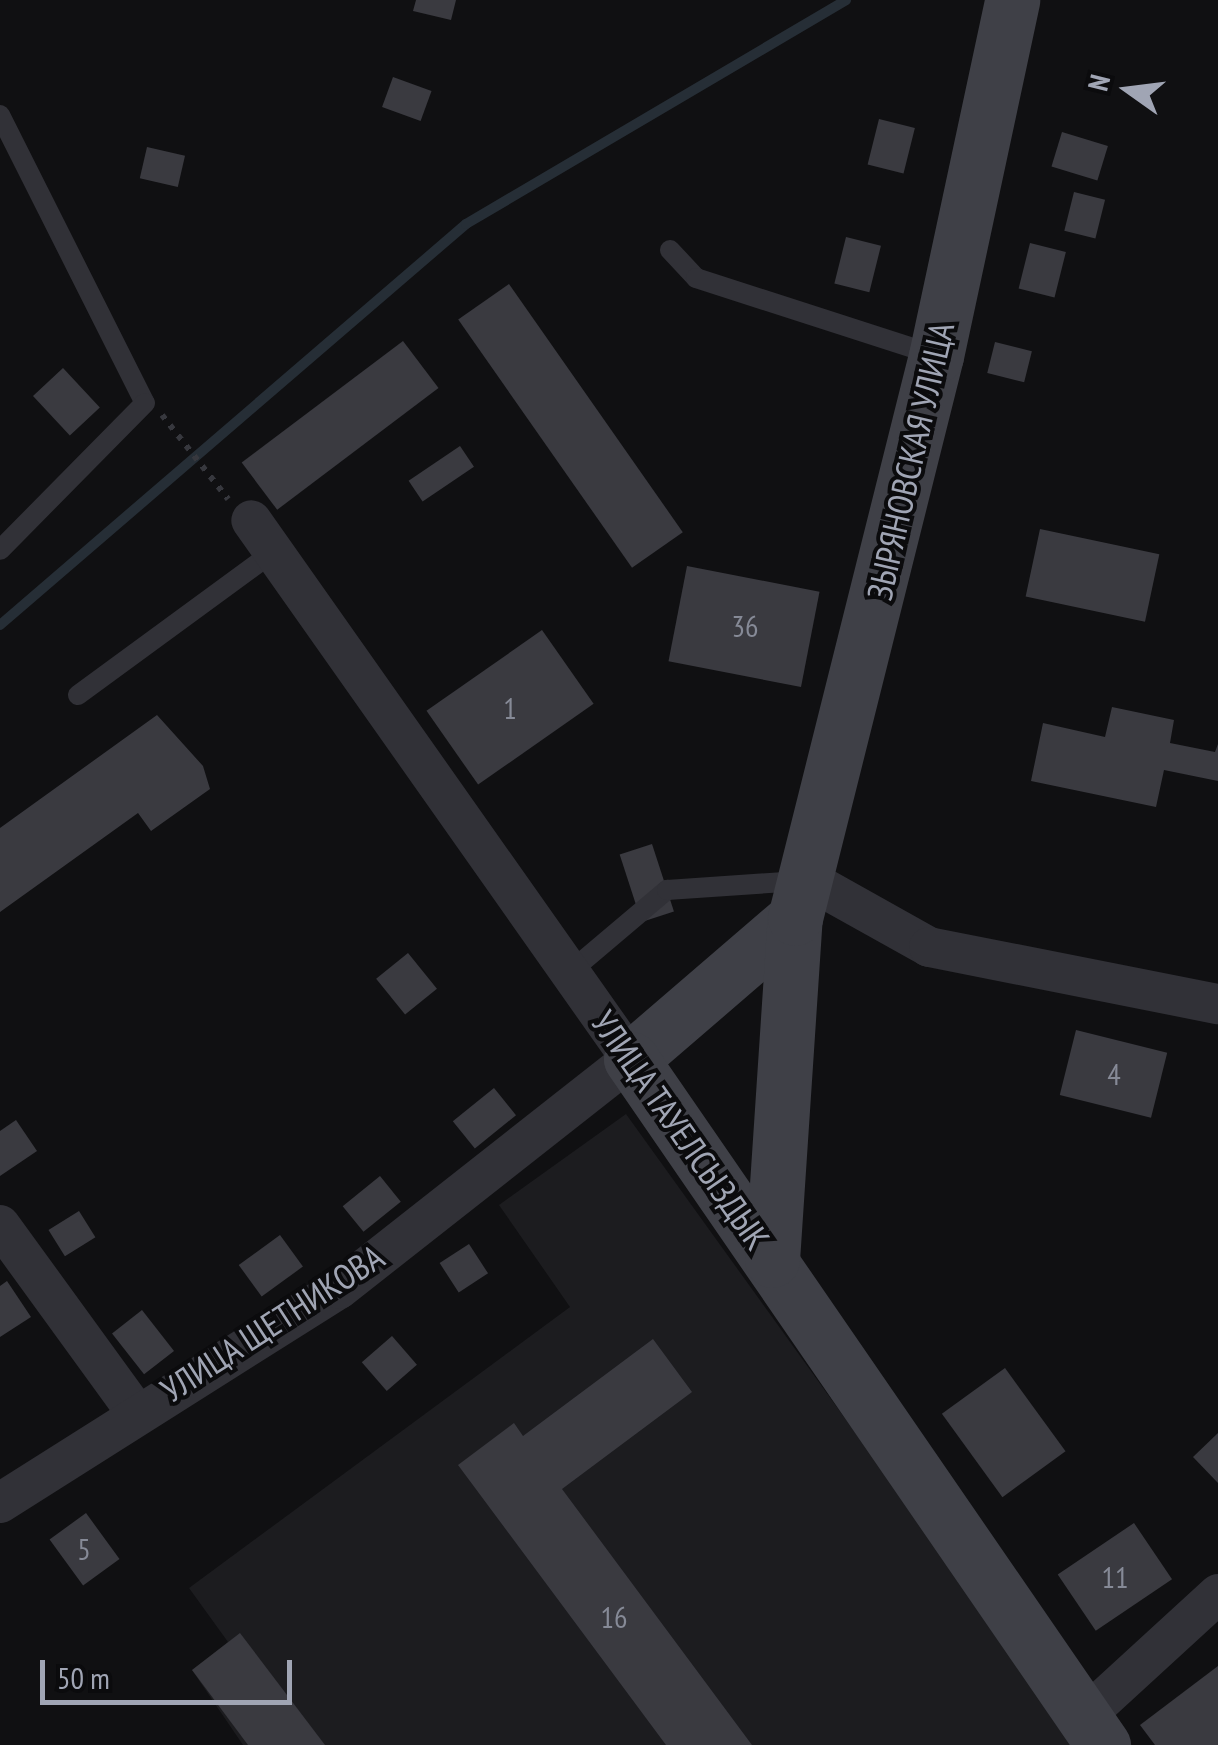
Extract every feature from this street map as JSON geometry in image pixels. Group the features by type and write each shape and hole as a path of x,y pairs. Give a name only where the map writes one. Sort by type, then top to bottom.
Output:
{"street":[{"name":"ЗЫРЯНОВСКАЯ УЛИЦА","path":"772,1260 803,899 1018,5"},
{"name":"УЛИЦА ТАУЕЛСЫЗДЫК","path":"264,535 772,1260 1094,1731"},
{"path":"631,1058 803,899 929,947 1218,1004"},
{"name":"УЛИЦА ЩЕТНИКОВА","path":"0,1502 136,1412 339,1289 631,1058"},
{"path":"0,1225 136,1412"},
{"path":"1094,1731 1218,1594"}],"lane":[{"path":"0,115 145,403 0,550"},
{"path":"670,250 696,278 824,327 936,356"},
{"path":"78,695 264,535"},
{"path":"571,971 668,890 803,899"}],"path":[{"path":"145,403 186,448 200,474"}],"shaded area":[{"path":"626,1114 1080,1745 243,1745 192,1670 228,1642 189,1588 570,1307 499,1205"}],"building":[{"path":"416,0 456,0 451,20 413,11"},
{"path":"393,77 432,91 421,121 382,107"},
{"path":"879,119 915,128 904,174 868,165"},
{"path":"1062,132 1108,146 1097,180 1051,166"},
{"path":"147,147 185,156 178,187 140,178"},
{"path":"1074,192 1105,200 1095,239 1064,231"},
{"path":"846,237 881,246 869,292 834,284"},
{"path":"1030,243 1066,252 1055,298 1019,289"},
{"path":"509,284 683,532 632,568 458,320"},
{"path":"403,341 439,388 277,510 242,463"},
{"path":"995,342 1032,351 1024,382 987,373"},
{"path":"63,368 100,407 70,435 33,396"},
{"path":"460,446 474,467 423,501 409,481"},
{"path":"1040,529 1159,554 1145,622 1026,596"},
{"path":"687,566 820,592 801,687 668,661"},
{"path":"542,630 594,704 478,785 426,711"},
{"path":"1112,707 1174,720 1170,743 1215,752 1218,744 1218,781 1164,770 1156,807 1031,781 1043,723 1105,737"},
{"path":"157,715 203,766 210,789 151,831 138,813 0,912 0,828"},
{"path":"652,844 674,912 642,922 620,855"},
{"path":"408,953 437,989 405,1015 376,979"},
{"path":"1076,1030 1167,1053 1151,1118 1060,1095"},
{"path":"494,1088 516,1115 475,1149 453,1121"},
{"path":"16,1120 37,1151 0,1176 0,1131"},
{"path":"380,1176 401,1202 363,1232 343,1206"},
{"path":"79,1211 95,1237 65,1256 48,1230"},
{"path":"280,1235 303,1267 262,1297 239,1265"},
{"path":"469,1244 488,1273 459,1292 440,1263"},
{"path":"7,1281 31,1317 0,1337 0,1286"},
{"path":"142,1310 174,1351 144,1374 112,1333"},
{"path":"392,1336 417,1365 387,1391 362,1362"},
{"path":"653,1339 692,1392 562,1489 752,1745 666,1745 458,1465 514,1423 523,1436"},
{"path":"1005,1368 1066,1451 1002,1497 942,1414"},
{"path":"1218,1433 1218,1483 1193,1457"},
{"path":"86,1513 120,1559 83,1586 50,1539"},
{"path":"1134,1523 1172,1579 1096,1631 1058,1574"},
{"path":"240,1633 325,1745 248,1745 192,1670"},
{"path":"1218,1666 1218,1745 1155,1745 1140,1725"}],"waterway":[{"path":"0,625 466,224 846,0"}]}
